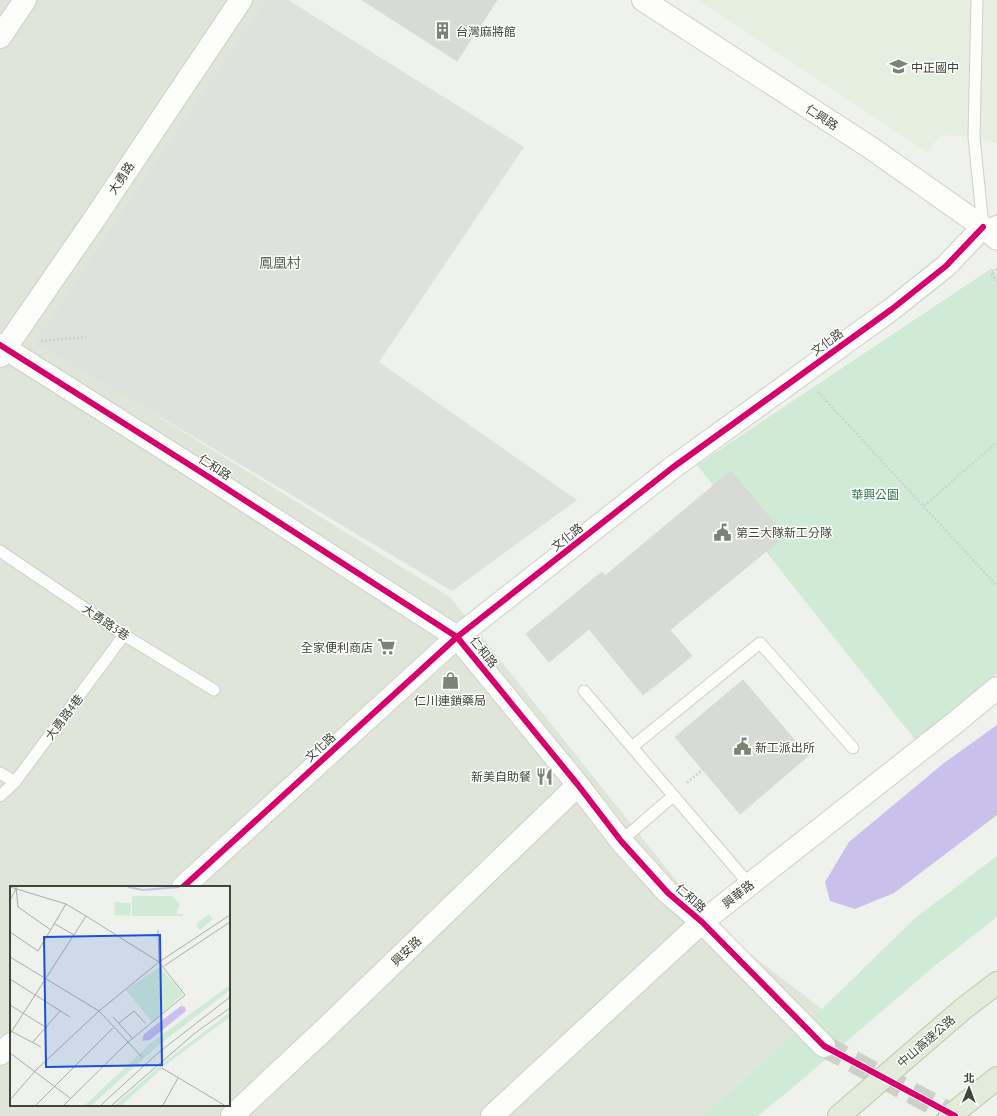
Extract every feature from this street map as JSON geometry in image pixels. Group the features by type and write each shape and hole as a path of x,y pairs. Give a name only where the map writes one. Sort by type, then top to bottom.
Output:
{"highway":[{"name":"中山高速公路","path":"839,1116 963,1009 997,982"},
{"path":"950,1116 997,1078"}],"street":[{"path":"0,37 25,0"},
{"name":"大勇路","path":"2,349 93,221 241,0"},
{"name":"仁興路","path":"643,0 871,148 992,229"},
{"name":"文化路","path":"184,886 457,637 689,455 892,309 992,229"},
{"name":"仁和路","path":"2,349 204,474 457,637 578,785 621,841 668,893 702,922 824,1046"},
{"name":"興華路","path":"492,1116 702,922 997,688"},
{"name":"興安路","path":"232,1116 326,1029 578,785"},
{"path":"0,1054 10,1045"}],"lane":[{"path":"977,0 974,137 992,229"},
{"name":"大勇路3巷","path":"0,551 124,635 214,690"},
{"name":"大勇路4巷","path":"0,796 15,782 124,635"},
{"path":"632,747 760,643 853,748"},
{"path":"584,691 749,884"},
{"path":"0,773 15,782"},
{"path":"621,841 673,796"}],"path":[{"path":"997,270 992,274 997,281"},
{"path":"35,342 86,337"},
{"path":"814,387 997,586"},
{"path":"924,506 997,442"}],"shaded area":[{"path":"0,0 284,0 55,352 450,597 711,924 822,1009 702,1116 0,1116"},
{"path":"266,0 288,0 524,147 379,362 577,500 452,591 35,342"},
{"name":"中正國中","path":"698,0 997,0 997,143 974,137 941,135 927,152"},
{"path":"997,725 997,815 894,893 855,909 830,901 825,882 849,842 944,763"}],"green space":[{"name":"華興公園","path":"992,268 997,274 997,673 917,742 697,465"},
{"path":"997,856 997,917 937,964 758,1116 702,1116 822,1009 915,918"}],"building":[{"name":"台灣麻將館","path":"362,0 497,0 457,61"},
{"path":"731,471 785,536 670,630 692,656 643,695 589,629 549,662 526,634 602,572 605,576"},
{"name":"新工派出所","path":"743,680 808,756 740,814 675,737"}],"tunnel":[{"path":"824,1046 955,1116"}],"cycle path":[{"path":"184,886 457,637 672,468 892,309 946,266 983,227"},
{"path":"0,345 457,637 578,785 621,841 668,893 702,922 824,1046 955,1116"}],"place":[{"name":"台灣麻將館","path":"443,31"},
{"name":"中正國中","path":"898,67"},
{"name":"第三大隊新工分隊","path":"723,532"},
{"name":"全家便利商店","path":"386,647"},
{"name":"仁川連鎖藥局","path":"450,681"},
{"name":"新工派出所","path":"742,747"},
{"name":"新美自助餐","path":"544,776"}],"district":[{"name":"鳳凰村","path":"280,263"}]}
